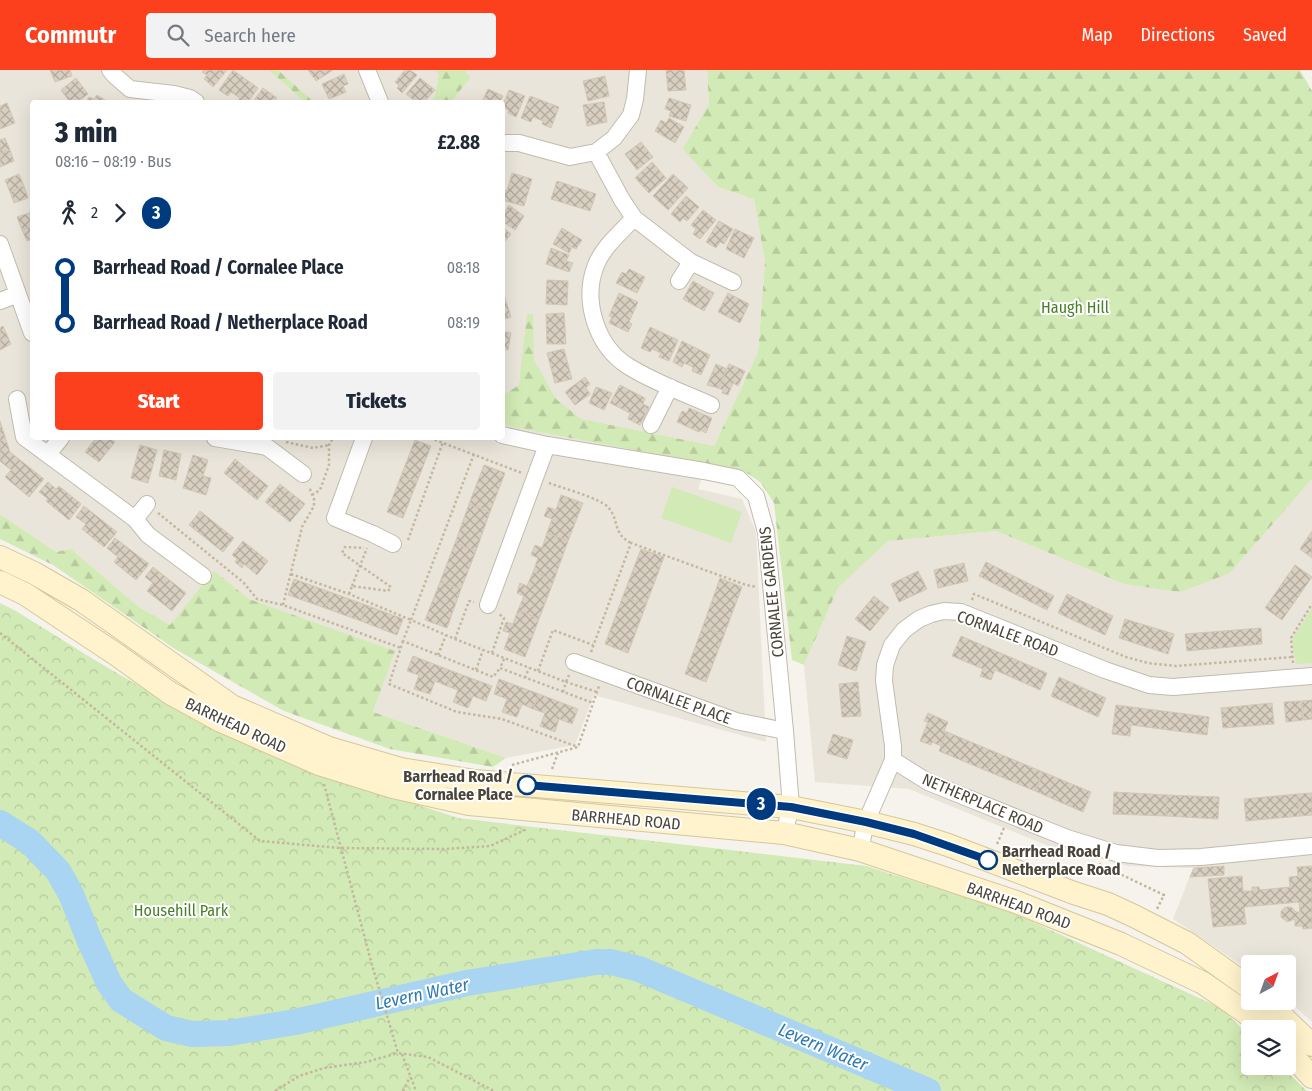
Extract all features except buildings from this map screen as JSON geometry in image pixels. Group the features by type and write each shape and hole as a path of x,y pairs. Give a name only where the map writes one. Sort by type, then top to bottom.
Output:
{"main road":[{"name":"BARRHEAD ROAD","path":"0,557 34,573 81,600 224,700 254,726 319,764 393,787 469,804 784,833 860,850 1016,902 1128,947 1203,983 1254,1020"},
{"name":"BARRHEAD ROAD","path":"0,582 25,594 170,693 221,721 254,726 402,769 475,781 791,807 866,822 948,845 1108,904 1187,943 1241,982"},
{"path":"1275,1010 1312,1045"},
{"path":"1296,1060 1312,1077"}],"street":[{"path":"110,70 127,96 174,94 193,100"},
{"path":"367,70 379,100"},
{"path":"505,143 519,143 570,157 596,152 614,138 631,115 636,99 638,70"},
{"path":"596,152 634,218 691,262 733,282"},
{"path":"634,218 606,248 596,264 590,288 594,321 600,335 610,350 627,366 711,404"},
{"path":"0,244 30,328"},
{"path":"679,281 691,262"},
{"path":"0,301 18,294"},
{"path":"651,424 670,387"},
{"path":"17,399 24,436 135,519 148,535 203,576"},
{"name":"CORNALEE GARDENS","path":"505,436 548,445 738,478 756,496 766,532 785,731 791,807 784,833"},
{"path":"48,454 59,440"},
{"path":"226,440 267,447 303,474"},
{"path":"363,440 335,518 392,544"},
{"path":"488,605 548,445"},
{"path":"135,519 147,504"},
{"name":"CORNALEE ROAD","path":"860,850 866,822 893,760 893,746 884,681 884,665 892,645 904,630 919,619 938,612 961,612 1105,670 1148,685 1173,687 1312,676"},
{"name":"CORNALEE PLACE","path":"579,664 736,721 785,731"},
{"name":"NETHERPLACE ROAD","path":"893,760 937,786 1067,838 1116,853 1158,858 1201,857 1312,846"}],"path":[{"path":"267,447 272,440"},
{"path":"282,440 313,448 329,445"},
{"path":"312,495 320,490 329,465 329,445 333,440"},
{"path":"436,440 474,454 403,641 389,684 458,712 502,719 578,747"},
{"path":"283,605 302,527 314,506 312,495 303,474"},
{"path":"591,498 608,508 618,533 623,539 746,585 770,589"},
{"path":"147,504 243,582 257,599 283,605 401,648"},
{"path":"352,586 373,534"},
{"path":"563,692 566,682 594,645 631,543"},
{"path":"291,574 349,594 492,654 597,692"},
{"path":"974,594 1126,657 1148,663 1176,666 1292,657"},
{"path":"456,639 469,601 488,605 504,618 492,654"},
{"path":"1290,646 1291,638 1312,604"},
{"path":"538,671 553,630 594,645"},
{"path":"0,633 260,841 340,848 446,849 490,846 534,825"},
{"path":"438,655 446,635"},
{"path":"403,641 493,677 500,668 504,658"},
{"path":"476,670 483,650"},
{"path":"500,668 593,703"},
{"path":"525,678 529,668"},
{"path":"578,747 604,673"},
{"path":"509,784 512,765 578,747"},
{"path":"319,764 372,965 395,1039 416,1091"},
{"path":"1096,861 1103,867 1164,895 1150,924"},
{"path":"275,1091 299,1076 400,1053 428,1057 494,1091"},
{"path":"403,1091 410,1077"}],"shaded area":[{"path":"0,70 707,70 709,104 684,149 718,187 754,199 765,262 758,352 714,446 698,489 742,499 756,532 766,742 594,695 575,745 506,758 373,712 394,651 249,599 214,572 170,625 139,607 71,549 56,552 0,514"},
{"path":"1312,479 1312,1022 1296,1007 1296,955 1241,955 1241,965 1173,919 1193,868 1128,866 1051,847 909,789 815,782 804,665 838,588 888,541 996,531 1124,584 1230,573"}],"green space":[{"path":"269,70 278,70 312,100 303,100"},
{"path":"435,70 465,70 470,78 453,100 432,100 435,96 439,75"},
{"name":"Haugh Hill","path":"707,70 1300,70 1312,91 1312,479 1230,573 1180,592 1124,584 996,531 888,541 838,588 804,665 792,660 774,503 761,483 749,474 708,464 505,425 505,394 519,385 527,314 533,314 534,360 556,399 581,419 714,446 758,352 765,262 754,199 718,187 683,149 709,104"},
{"path":"672,487 742,512 731,543 661,518"},
{"path":"0,514 56,552 71,549 139,607 170,625 214,571 249,599 395,651 373,712 506,758 493,767 390,749 284,711 175,649 53,565 0,539"},
{"name":"Househill Park","path":"0,603 206,725 318,772 458,818 866,866 1009,911 1221,1008 1241,1027 1241,1075 1290,1075 1307,1091 0,1091"},
{"path":"1312,608 1312,663 1296,664 1292,640"}],"waterway":[{"name":"Levern Water","path":"0,823 30,842 58,871 71,894 109,983 121,1000 166,1028 192,1034 229,1033 295,1022 467,983 596,962 611,962 639,969 928,1091"}],"bus line":[{"name":"3","path":"527,785 791,807 914,834 988,860"}],"place":[{"name":"Barrhead Road / Cornalee Place","path":"527,785"},
{"name":"Barrhead Road / Netherplace Road","path":"988,860"}]}
